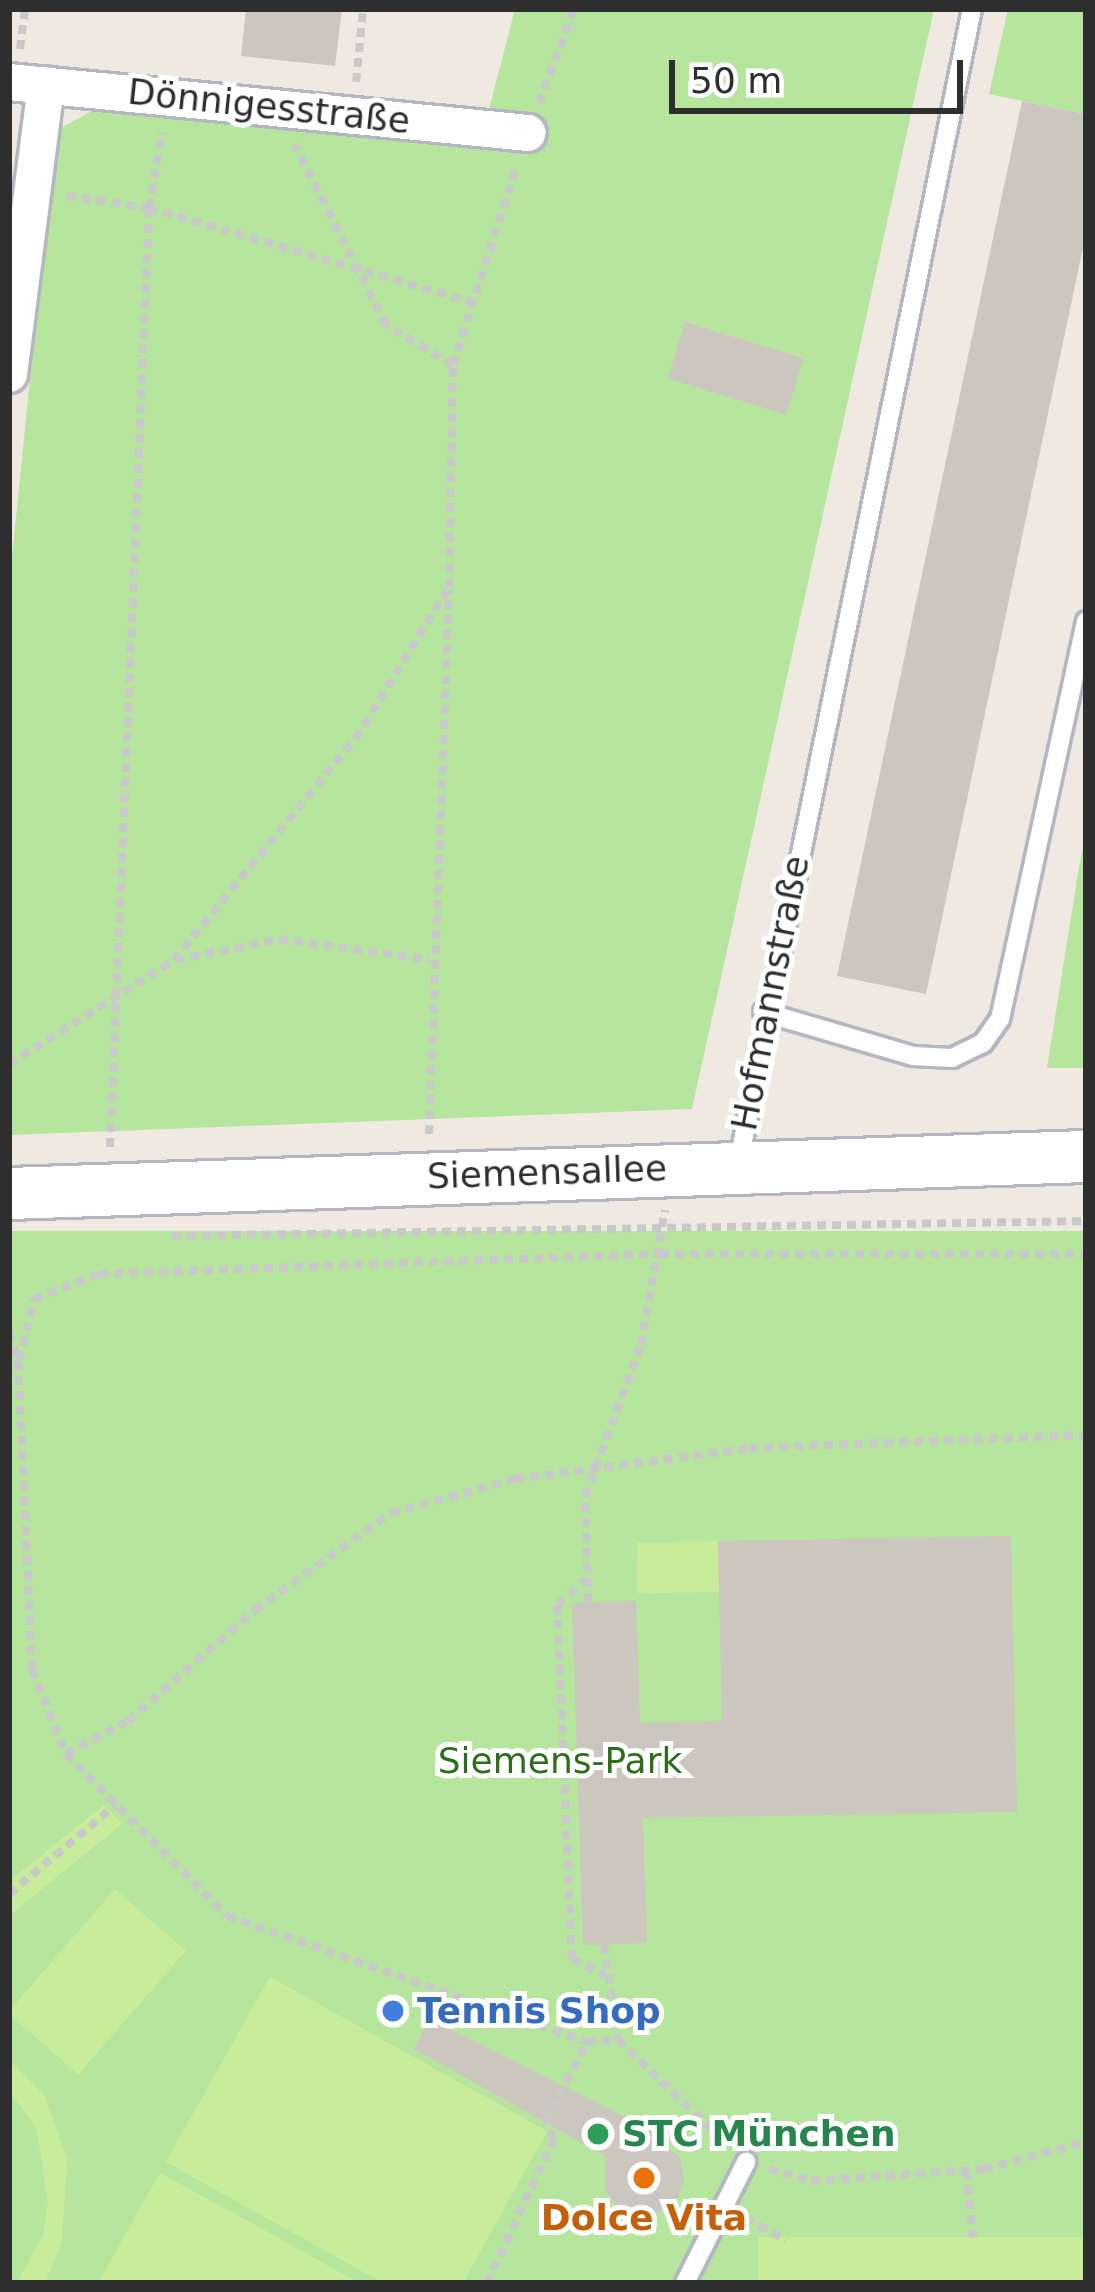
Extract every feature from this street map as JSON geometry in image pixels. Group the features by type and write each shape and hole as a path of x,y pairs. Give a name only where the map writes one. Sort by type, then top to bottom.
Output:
{"main road":[{"name":"Siemensallee","path":"9,1193 1086,1156"}],"street":[{"name":"Dönnigesstraße","path":"9,82 528,134"},
{"path":"9,374 46,85"}],"lane":[{"name":"Hofmannstraße","path":"738,1165 763,1012 972,9"},
{"path":"763,1012 913,1056 952,1058 983,1043 1000,1019 1086,621"},
{"path":"686,2283 746,2162"}],"path":[{"path":"353,114 363,9"},
{"path":"429,1135 430,960 449,587 453,365 574,9"},
{"path":"109,1189 112,999 148,208 169,95"},
{"path":"273,105 386,325 453,365"},
{"path":"29,190 148,208 471,302"},
{"path":"9,1064 174,960 356,738 449,587"},
{"path":"174,960 279,939 430,960"},
{"path":"588,1602 585,1496 640,1345 665,1228 665,1196"},
{"path":"149,1237 1086,1221"},
{"path":"18,1361 34,1299 99,1274 660,1254 1086,1254"},
{"path":"9,1333 18,1361 32,1670 66,1754 227,1916 586,2042 618,2040"},
{"path":"66,1754 128,1721 255,1610 391,1513 515,1479 749,1448 1086,1435"},
{"path":"586,1578 556,1605 572,1959 604,1976"},
{"path":"9,1894 116,1805"},
{"path":"604,1945 604,1976 618,2040 746,2162 811,2181 966,2170 1086,2142"},
{"path":"487,2283 554,2139 545,2122 586,2042"},
{"path":"966,2170 973,2238"},
{"path":"724,2206 786,2240"}],"green space":[{"path":"515,9 934,9 692,1109 9,1135 9,587 55,131 107,103 480,144"},
{"path":"1008,9 1086,9 1086,114 989,94"},
{"path":"1086,831 1086,1068 1047,1068 1079,867"},
{"name":"Siemens-Park","path":"9,1231 1086,1231 1086,2283 9,2283"},
{"path":"718,1541 719,1592 638,1593 637,1542"},
{"path":"104,1805 122,1824 9,1916 9,1881"},
{"path":"115,1889 186,1951 78,2074 9,2011"},
{"path":"270,1977 547,2131 463,2283 383,2283 166,2162"},
{"path":"9,2060 45,2096 67,2160 62,2241 45,2283 17,2283 43,2235 48,2201 36,2126 9,2092"},
{"path":"160,2173 255,2225 359,2283 98,2283"},
{"path":"758,2237 1086,2237 1086,2283 758,2283"}],"building":[{"path":"246,9 342,9 335,66 241,56"},
{"path":"1022,101 1086,114 1086,233 926,994 837,976"},
{"path":"685,322 804,358 786,415 668,378"},
{"path":"1011,1536 1017,1812 643,1818 647,1943 583,1945 572,1603 636,1601 640,1723 722,1721 718,1541"},
{"path":"430,2019 643,2126 680,2158 684,2180 676,2202 648,2218 620,2211 605,2190 605,2156 414,2049"}],"place":[{"name":"Tennis Shop","path":"393,2011"},
{"name":"STC München","path":"598,2134"},
{"name":"Dolce Vita","path":"644,2178"}]}
